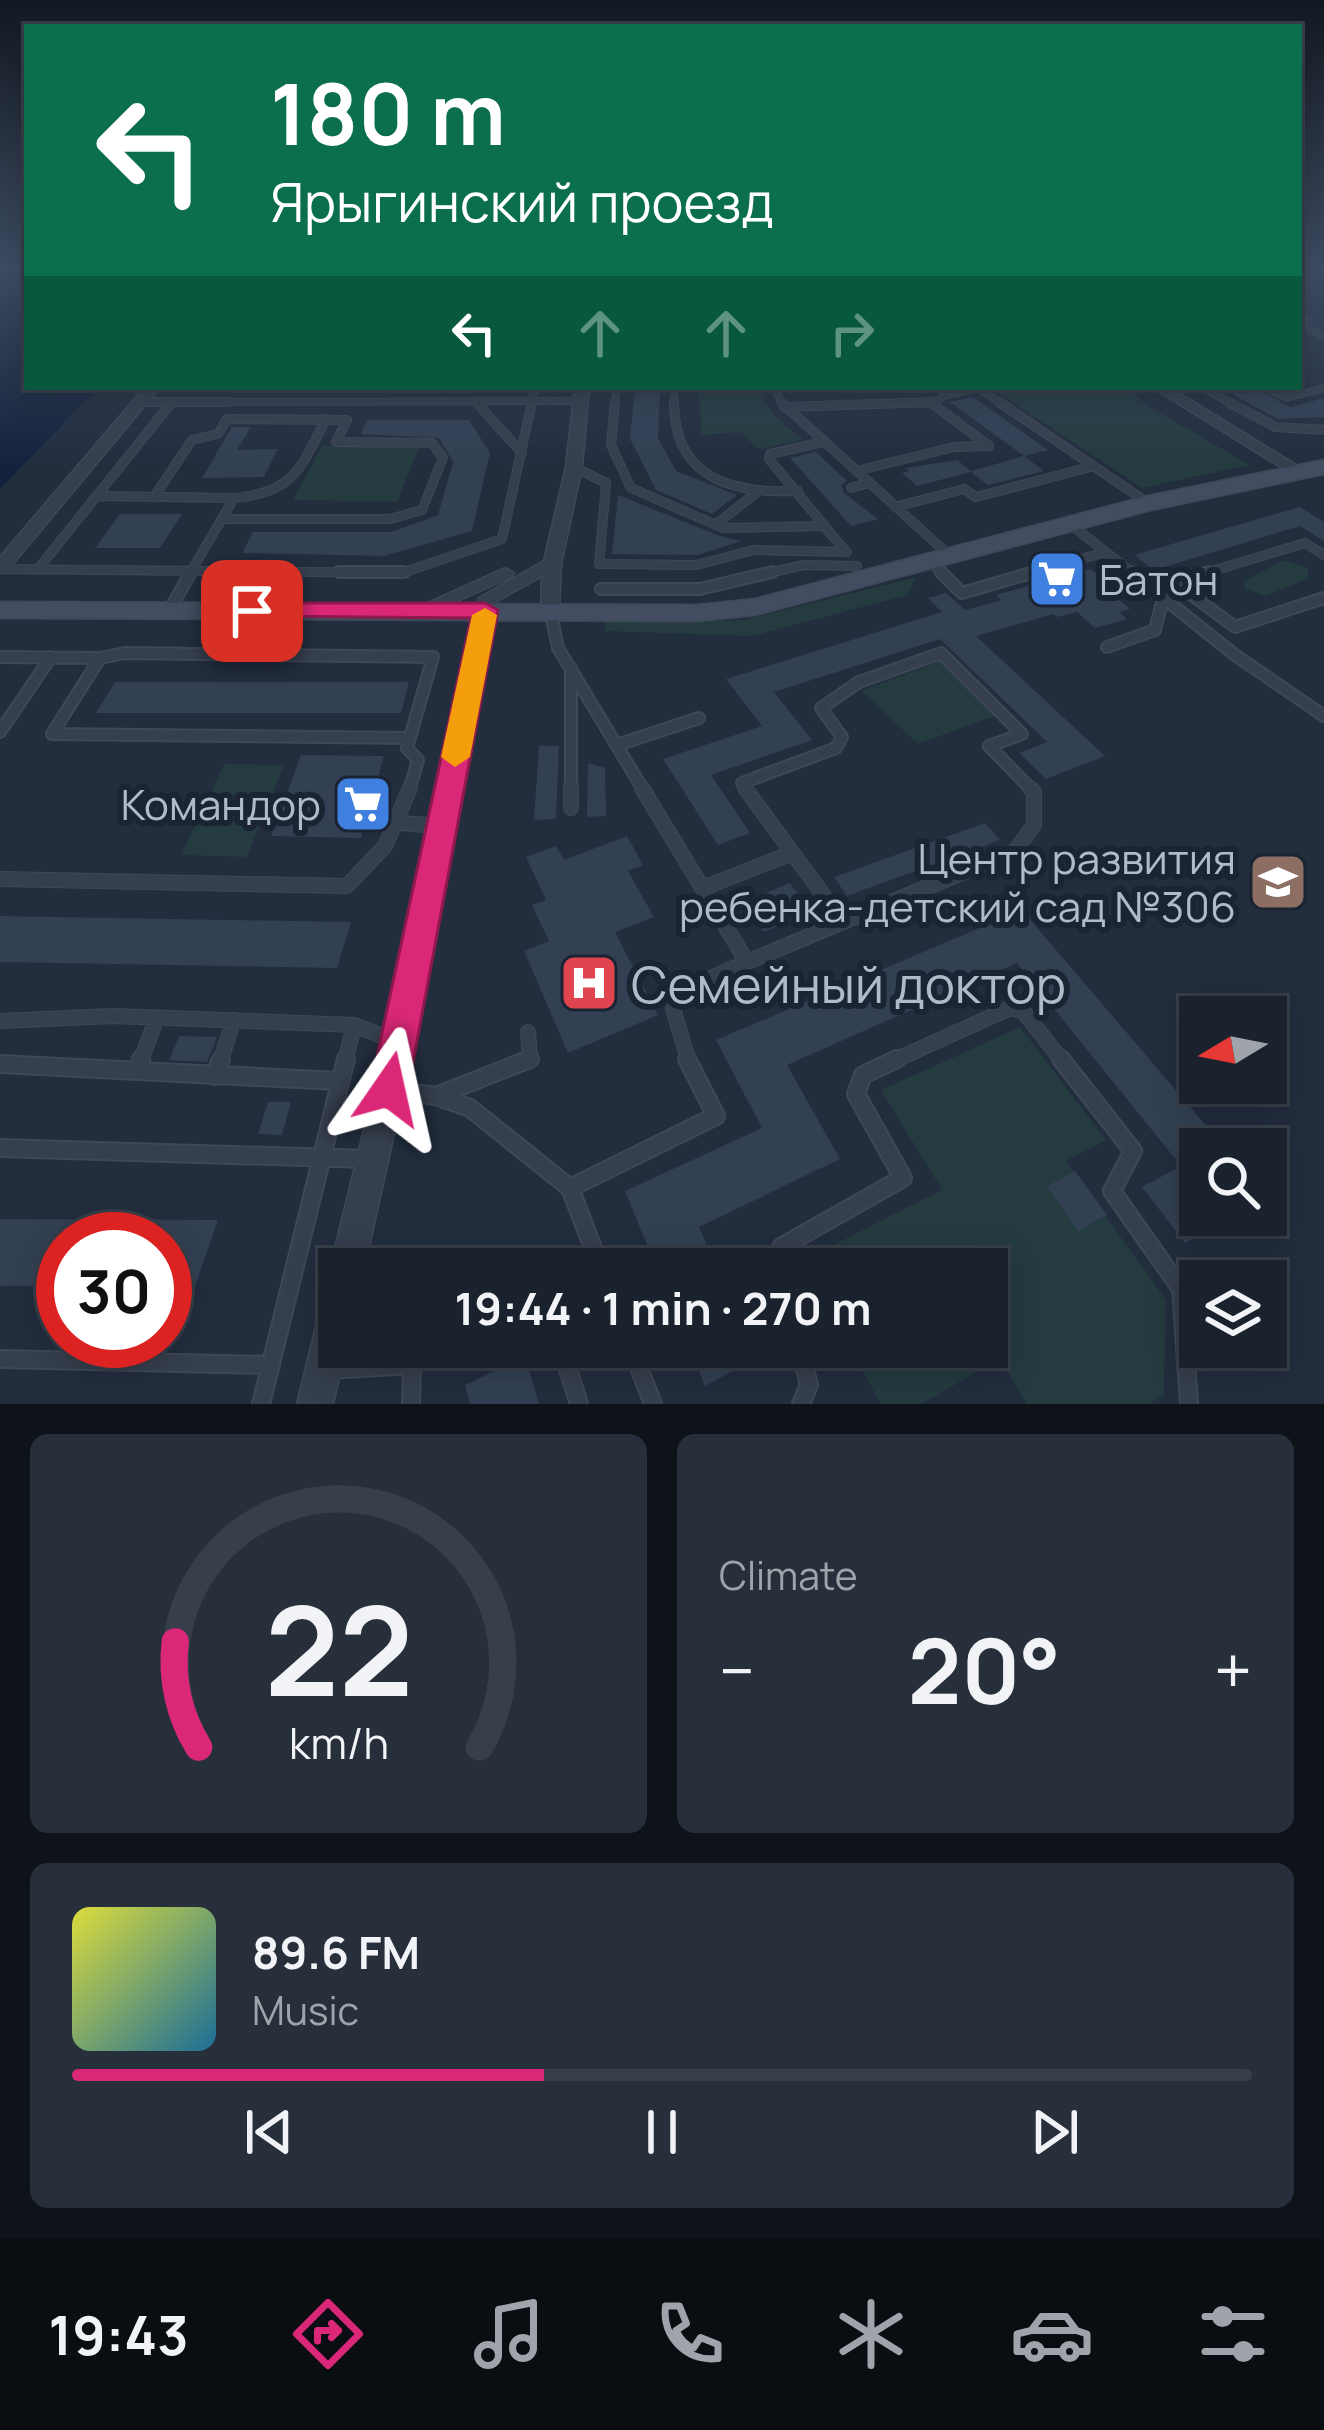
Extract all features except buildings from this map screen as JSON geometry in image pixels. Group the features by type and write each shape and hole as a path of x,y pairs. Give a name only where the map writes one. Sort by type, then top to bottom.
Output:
{"main road":[{"path":"0,610 697,613 755,607 862,572 940,559 1148,503 1312,470 1324,486"}],"street":[{"path":"0,568 151,390"},
{"path":"1165,390 1312,470"},
{"path":"550,610 553,557 574,467 581,394"},
{"path":"352,1248 389,1089 485,610 492,595 553,557"},
{"path":"418,611 553,557"}],"lane":[{"path":"1271,390 1286,398 1324,388"},
{"path":"320,403 322,390"},
{"path":"0,568 402,573 451,557 502,538 534,390"},
{"path":"617,390 611,446 631,488 715,525 825,526"},
{"path":"674,390 674,433 693,468 756,493 798,491"},
{"path":"776,390 784,407 895,507 962,593 1106,551"},
{"path":"934,405 943,397 968,390"},
{"path":"982,390 1148,503"},
{"path":"1208,390 1285,433 1301,436 1324,430"},
{"path":"140,403 532,402 581,394"},
{"path":"38,569 172,402"},
{"path":"476,402 522,453"},
{"path":"222,519 390,519 422,510 443,458 432,443 336,442 357,404"},
{"path":"784,407 934,405 989,446 954,447 856,471"},
{"path":"154,497 192,440 218,434 227,419 347,420"},
{"path":"96,496 264,497 292,485 326,419"},
{"path":"823,442 770,454 769,459 862,572"},
{"path":"895,507 964,489 976,497 1094,466"},
{"path":"574,467 606,483 598,565 696,565 754,550 847,552"},
{"path":"851,488 869,483"},
{"path":"715,525 756,493"},
{"path":"169,611 234,498"},
{"path":"1070,524 1324,716"},
{"path":"1159,594 1305,543 1324,555"},
{"path":"601,589 700,589 805,565 862,572"},
{"path":"1177,584 1235,627 1324,598"},
{"path":"1107,647 1155,630 1159,594"},
{"path":"550,610 558,648 747,962"},
{"path":"0,657 100,658 125,653 433,657 407,748 418,760 400,823 367,873 347,886 0,879"},
{"path":"570,1188 716,1116 684,1053 673,1009 695,985 843,922 1029,841 1036,823 1034,792 989,746 1022,734 941,653 859,682 821,708 842,737 836,748 742,783 843,922"},
{"path":"0,731 52,657"},
{"path":"100,658 52,734 410,738"},
{"path":"571,808 572,668"},
{"path":"617,745 699,718"},
{"path":"400,823 440,826"},
{"path":"703,888 792,853"},
{"path":"781,1248 904,1178 856,1094 863,1076 1010,1008 1023,1011 1133,1151 1112,1191 1181,1289 1189,1404"},
{"path":"0,1021 157,1018 354,1024 398,1042"},
{"path":"137,1070 157,1018"},
{"path":"215,1076 234,1020"},
{"path":"261,1404 354,1024"},
{"path":"436,1096 530,1060 528,1032"},
{"path":"0,1064 338,1081"},
{"path":"389,1089 436,1096 470,1108 570,1188 593,1248"},
{"path":"0,1148 373,1160"},
{"path":"0,1359 271,1365"},
{"path":"319,1387 403,1368"},
{"path":"411,1404 412,1368"},
{"path":"568,1368 579,1404"},
{"path":"639,1368 653,1404"},
{"path":"801,1404 809,1384 805,1368"}],"green space":[{"path":"698,390 759,390 774,415 802,440 758,449 741,432 702,435"},
{"path":"995,390 1129,390 1145,404 1250,465 1142,488"},
{"path":"322,446 419,447 397,502 293,500"},
{"path":"1283,560 1308,568 1309,578 1266,596 1245,589 1244,581"},
{"path":"916,577 908,595 753,636 604,631 605,622 744,620"},
{"path":"942,660 997,715 918,744 861,691"},
{"path":"224,764 284,765 247,857 181,855"},
{"path":"1020,1027 1106,1140 1066,1161 1166,1300 1164,1395 1149,1404 1027,1404 1005,1368 1008,1248 827,1248 942,1190 881,1090"},
{"path":"862,1368 984,1368 921,1404 880,1404"}],"water":[{"path":"0,334 24,334 24,390 96,390 0,489"}],"slow traffic":[{"path":"455,757 485,615"}],"place":[{"name":"Батон","path":"1057,579"},
{"name":"Командор","path":"363,804"},
{"name":"Центр развития ребенка-детский сад №306","path":"1278,882"},
{"name":"Семейный доктор","path":"589,983"}],"route":[{"path":"252,611 485,610 389,1089"}]}
